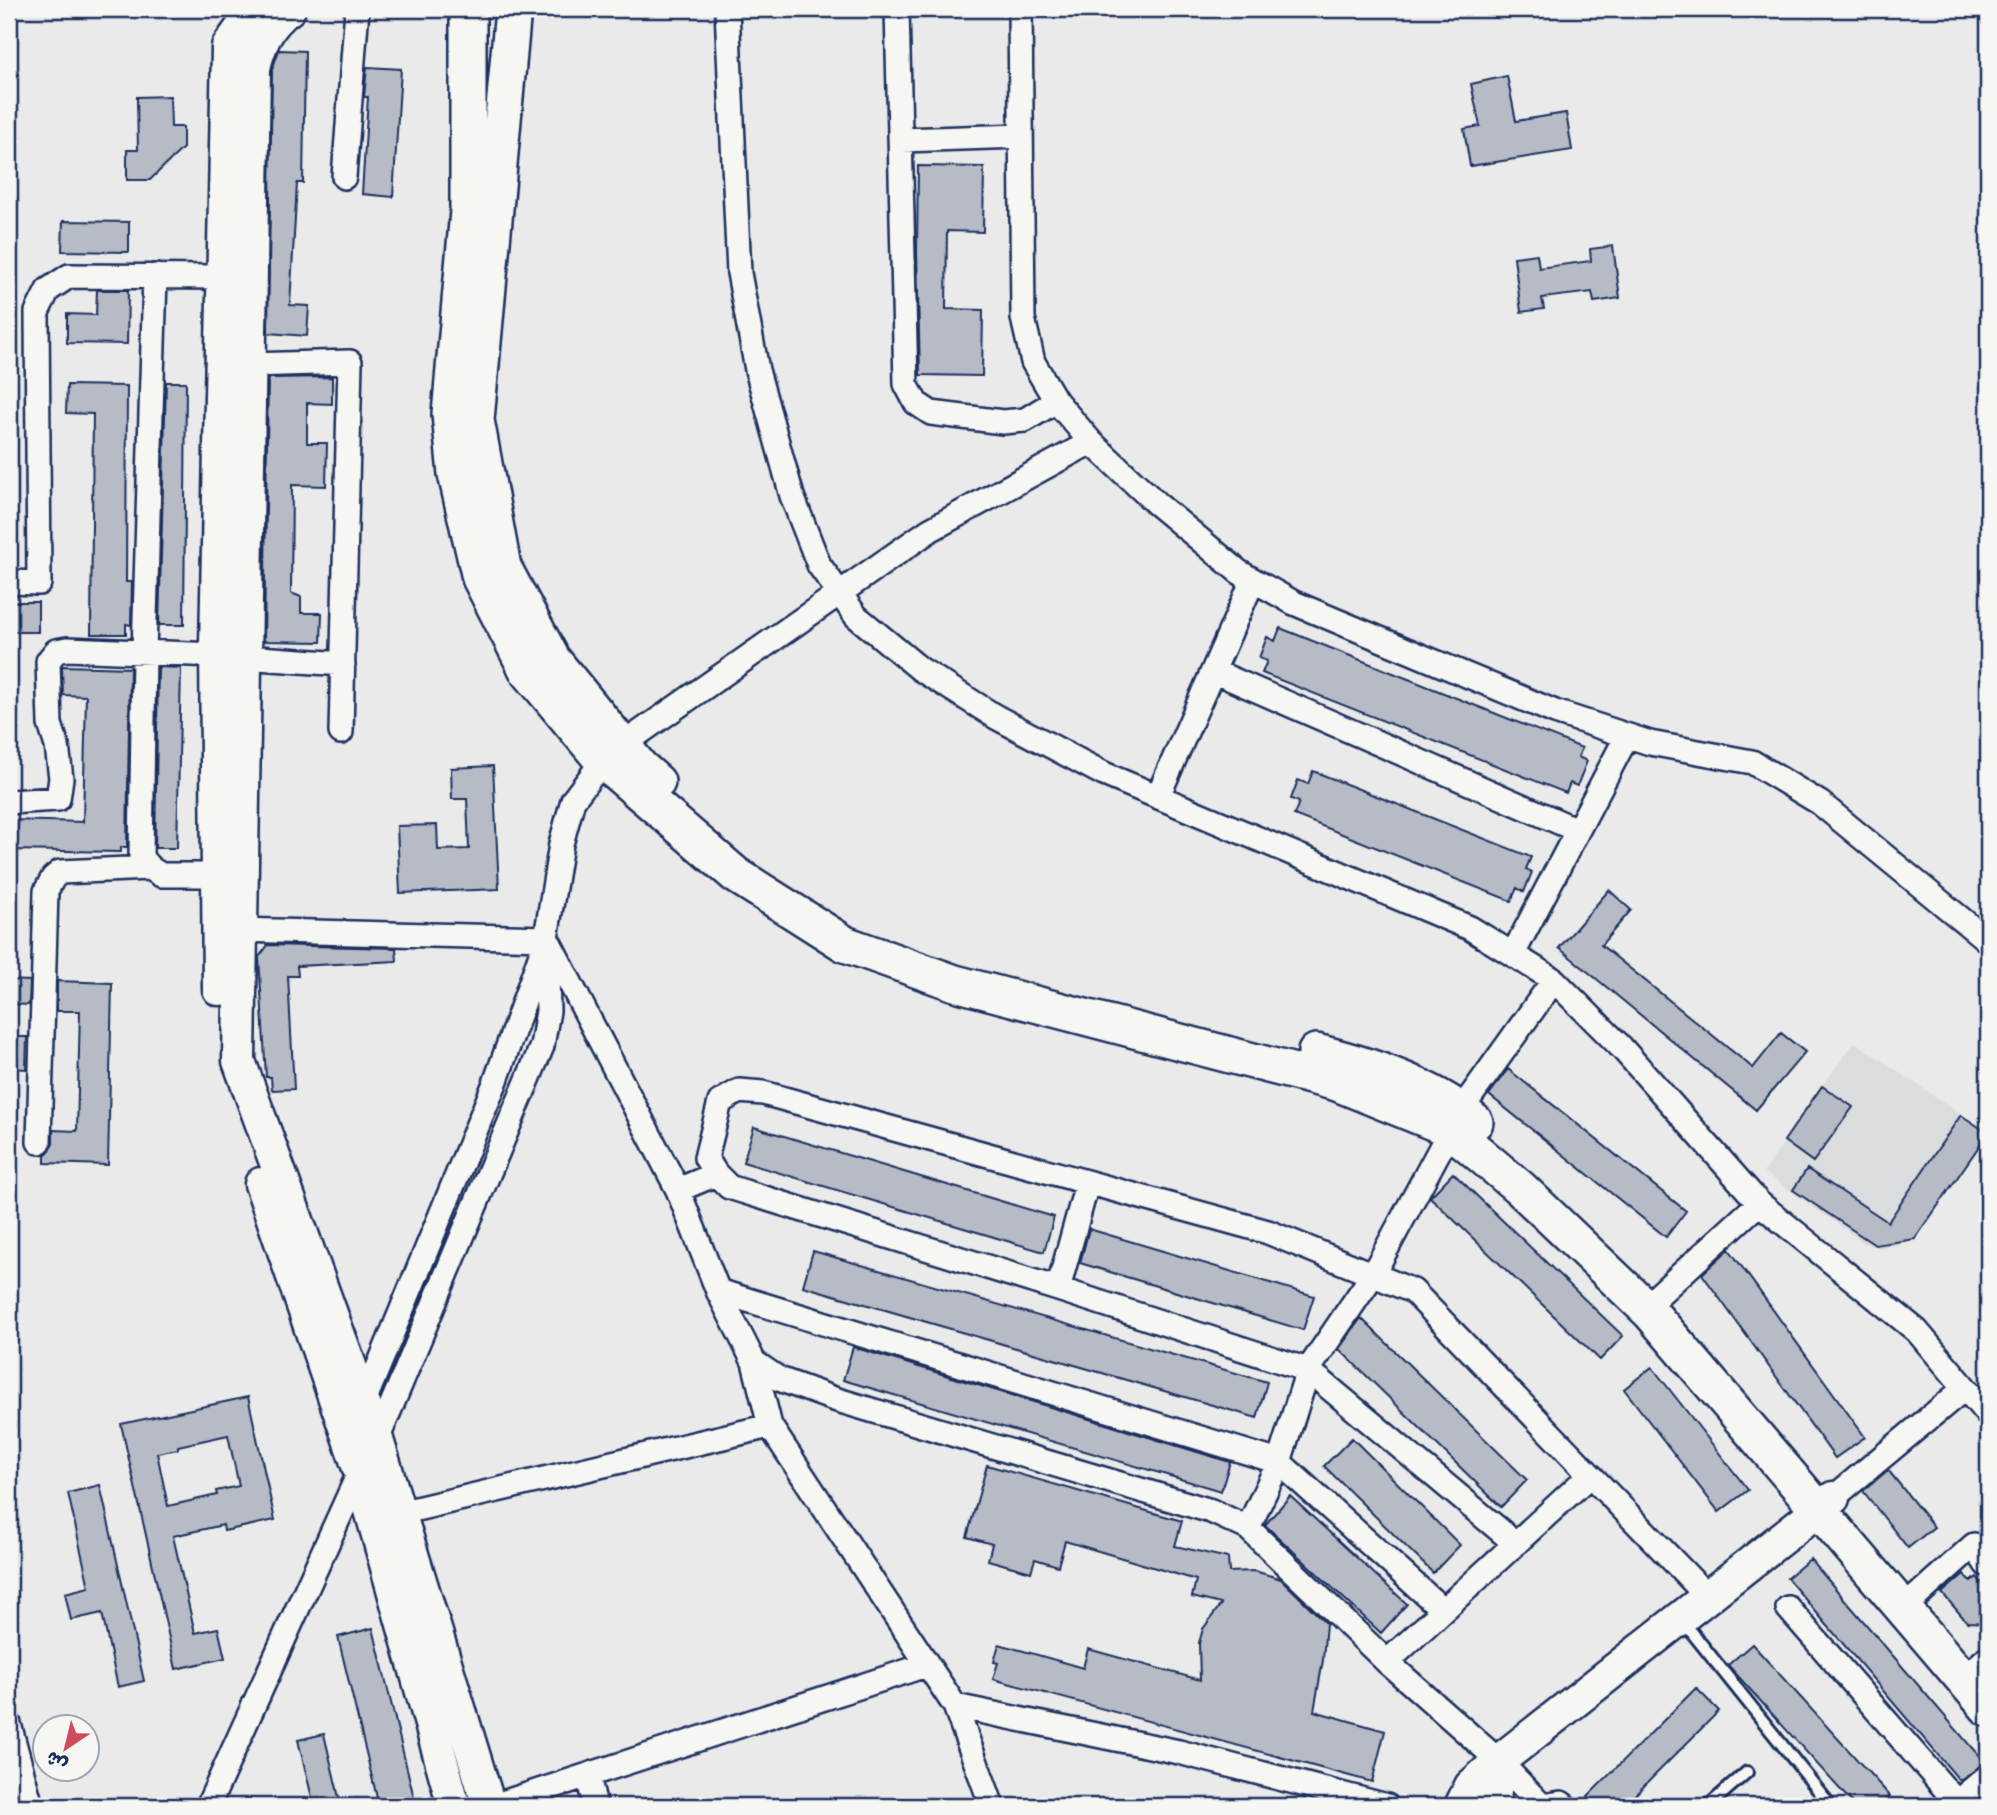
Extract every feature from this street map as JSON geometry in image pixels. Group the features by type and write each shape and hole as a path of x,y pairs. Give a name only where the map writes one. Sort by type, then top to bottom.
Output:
{"main road":[{"path":"255,9 228,47 223,277 230,657 241,930 239,1061 377,1440 491,1806"},
{"path":"289,9 260,42 254,68 250,365 218,875 220,1063 360,1471 454,1806"},
{"path":"468,9 468,211 450,414 456,474 480,578 527,670 736,876 845,944 955,983 1338,1083 1456,1119 1584,1220 1826,1504 1988,1708"},
{"path":"513,9 476,421 503,566 552,659 613,753"},
{"path":"1456,1119 1520,1188 1650,1312 1826,1504 1985,1666"},
{"path":"1461,1806 1471,1786 1499,1761 1826,1504"},
{"path":"1490,1806 1494,1798 1499,1761"}],"street":[{"path":"344,177 357,9"},
{"path":"727,9 739,273 757,370 792,496 819,565 856,617 920,669 996,717 1104,774 1470,928 1554,980 1621,1047 1759,1203 1917,1331 1988,1415"},
{"path":"897,9 906,384 916,402 931,413 1003,422 1025,420 1056,401"},
{"path":"1020,9 1023,318 1033,362 1056,401 1091,442 1157,504 1239,572 1294,603 1555,712 1673,749 1752,762 1820,803 1988,941"},
{"path":"902,140 1021,136"},
{"path":"9,582 39,583 37,312 48,290 69,276 223,277"},
{"path":"155,276 141,858 161,875 218,875"},
{"path":"250,365 350,362 341,732"},
{"path":"208,1806 360,1471 377,1440 542,1046 548,1011 547,938 561,844 573,800 613,753 839,592 930,530 1091,442"},
{"path":"1158,796 1253,580"},
{"path":"9,802 58,799 61,778 57,746 50,724 48,660 56,651 67,649 343,664"},
{"path":"1213,671 1577,830"},
{"path":"1513,954 1626,736"},
{"path":"39,1142 46,891 60,872 150,868"},
{"path":"241,930 547,938"},
{"path":"547,938 678,1190 718,1291 754,1362 770,1426 955,1706 992,1806"},
{"path":"360,1471 363,1404 495,1083 547,938"},
{"path":"1248,1528 1279,1462 1308,1370 1372,1276 1456,1119 1554,980"},
{"path":"1515,1543 1308,1370 1059,1289 729,1187 716,1174 706,1158 720,1102 739,1091 763,1093 1268,1232 1413,1291 1707,1596"},
{"path":"678,1190 716,1174"},
{"path":"1059,1289 1087,1184"},
{"path":"1654,1299 1759,1203"},
{"path":"718,1291 1279,1462 1443,1610"},
{"path":"754,1362 779,1379 834,1399 1211,1511 1248,1528 1387,1662 1499,1761 1542,1806 1561,1803 1565,1806"},
{"path":"1826,1504 1965,1388"},
{"path":"399,1513 770,1426"},
{"path":"1387,1662 1590,1475"},
{"path":"1917,1596 1974,1545 1986,1564 1988,1562"},
{"path":"1788,1608 1959,1804 1988,1776"},
{"path":"491,1806 926,1665"},
{"path":"955,1706 1179,1752 1387,1806"},
{"path":"9,1724 31,1806"},
{"path":"588,1776 595,1806"}],"lane":[{"path":"1680,1617 1831,1806"},
{"path":"1707,1806 1747,1772"}],"shaded area":[{"path":"1855,1042 1988,1133 1920,1232 1907,1243 1880,1248 1864,1243 1764,1172"}],"building":[{"path":"279,50 305,51 303,183 297,183 290,305 309,306 307,336 268,333 272,70"},
{"path":"367,67 401,69 393,197 362,194 368,97 364,97"},
{"path":"1507,76 1516,121 1566,113 1572,150 1470,166 1464,129 1480,126 1471,84"},
{"path":"170,96 171,127 183,127 183,148 150,180 127,180 127,150 138,150 137,97"},
{"path":"918,166 984,167 983,232 947,231 946,309 983,310 982,376 920,375"},
{"path":"63,221 129,222 129,252 62,251"},
{"path":"1613,246 1620,298 1594,302 1592,292 1542,298 1544,309 1521,312 1514,257 1537,254 1539,268 1591,261 1590,249"},
{"path":"97,290 128,290 127,344 67,343 67,314 96,315"},
{"path":"332,377 332,404 307,403 307,443 327,443 326,486 292,485 291,593 301,597 301,613 322,613 321,642 264,641 268,378"},
{"path":"166,382 186,382 184,625 159,625"},
{"path":"67,385 127,386 126,582 132,582 131,625 126,624 126,634 91,634 93,414 66,413"},
{"path":"9,602 38,602 38,632 9,632"},
{"path":"1280,628 1582,748 1578,757 1587,761 1577,786 1570,783 1566,793 1262,673 1267,661 1259,658 1267,637 1275,641"},
{"path":"62,666 130,668 127,847 121,847 121,852 9,850 9,820 83,822 86,696 63,695"},
{"path":"158,667 181,668 177,848 155,848"},
{"path":"493,766 499,889 400,893 397,826 437,825 438,850 469,849 467,799 452,799 451,768"},
{"path":"1313,771 1531,857 1526,869 1532,872 1524,892 1517,888 1511,901 1294,815 1299,802 1291,799 1298,780 1308,784"},
{"path":"1609,890 1631,910 1601,945 1753,1068 1781,1033 1805,1052 1756,1110 1559,948"},
{"path":"268,945 396,948 397,961 297,966 298,976 288,976 294,1089 272,1090 271,1077 266,1077 259,957"},
{"path":"9,980 30,981 29,1005 9,1004"},
{"path":"57,981 112,983 108,1165 45,1163 45,1155 53,1143 53,1130 77,1131 80,1011 57,1011"},
{"path":"9,1037 27,1037 26,1069 9,1068"},
{"path":"1508,1069 1686,1211 1666,1237 1489,1095"},
{"path":"1822,1086 1853,1107 1813,1162 1784,1141"},
{"path":"1961,1115 1988,1133 1915,1239 1875,1245 1793,1190 1807,1169 1888,1222"},
{"path":"754,1127 1054,1217 1044,1252 743,1162"},
{"path":"1453,1173 1623,1336 1600,1360 1430,1197"},
{"path":"1089,1229 1314,1296 1303,1330 1080,1263"},
{"path":"1729,1249 1865,1437 1835,1458 1702,1274"},
{"path":"813,1251 1267,1382 1257,1418 803,1286"},
{"path":"1361,1318 1527,1480 1501,1507 1339,1349"},
{"path":"853,1347 1230,1462 1221,1491 843,1380"},
{"path":"1652,1367 1748,1490 1719,1512 1624,1389"},
{"path":"248,1397 275,1520 224,1531 223,1525 173,1536 195,1633 218,1628 225,1658 176,1669 121,1424","holes":["228,1435 239,1486 216,1491 217,1495 168,1506 157,1453"]},
{"path":"1352,1438 1460,1545 1433,1573 1324,1466"},
{"path":"987,1465 1182,1521 1175,1546 1228,1558 1229,1572 1255,1571 1281,1579 1326,1623 1314,1711 1385,1731 1372,1782 993,1679 998,1663 994,1662 999,1644 1083,1668 1088,1649 1200,1680 1199,1643 1203,1629 1221,1604 1192,1597 1196,1580 1065,1541 1058,1566 1035,1559 1031,1572 988,1560 992,1544 967,1537"},
{"path":"1888,1470 1934,1527 1908,1548 1863,1491"},
{"path":"100,1485 144,1681 118,1687 102,1613 71,1620 65,1593 89,1587 68,1493"},
{"path":"1290,1496 1407,1604 1381,1633 1265,1525"},
{"path":"1810,1559 1985,1763 1960,1781 1787,1578"},
{"path":"1964,1574 1971,1582 1977,1577 1988,1590 1988,1623 1967,1622 1942,1593"},
{"path":"373,1628 416,1806 379,1806 338,1637"},
{"path":"1752,1644 1890,1796 1878,1806 1855,1806 1728,1665"},
{"path":"1696,1688 1719,1711 1624,1806 1599,1806 1588,1796"},
{"path":"324,1734 341,1806 314,1806 298,1740"}]}
